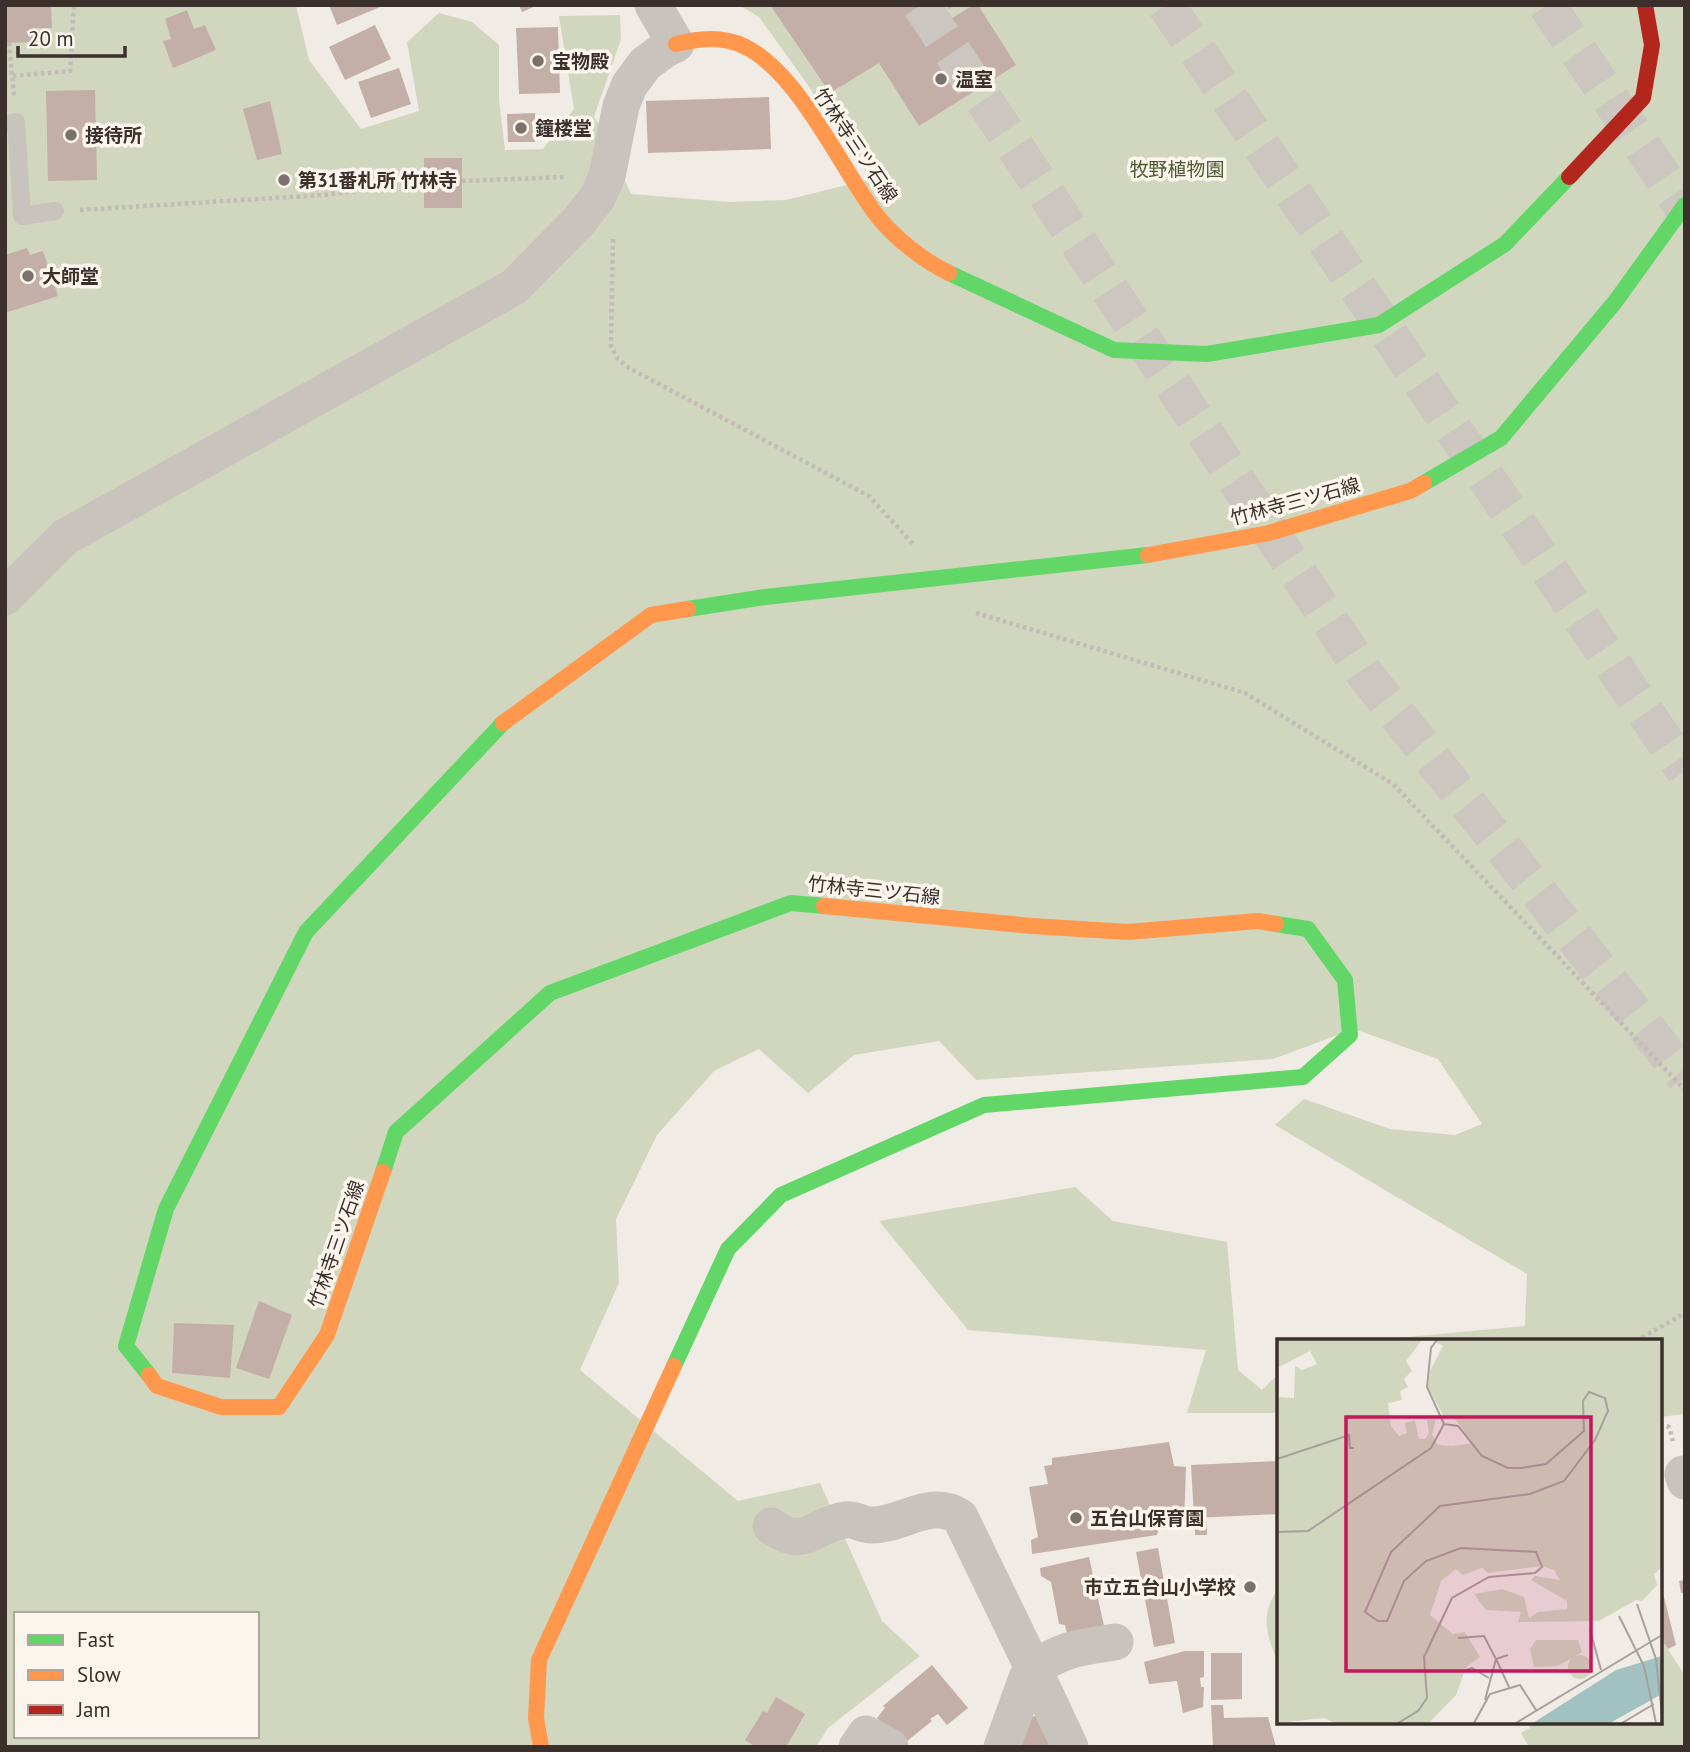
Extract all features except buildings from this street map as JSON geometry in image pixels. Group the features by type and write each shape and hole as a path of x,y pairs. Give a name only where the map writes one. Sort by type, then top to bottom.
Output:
{"main road":[{"name":"竹林寺三ツ石線","path":"676,44 696,39 719,39 742,45 772,64 794,90 879,218 907,246 947,274 1114,350 1207,354 1379,325 1505,244 1643,98 1652,45 1645,5"},
{"name":"竹林寺三ツ石線","path":"541,1747 536,1718 539,1660 728,1249 781,1195 984,1105 1303,1077 1350,1035 1345,980 1308,929 1258,921 1128,932 1032,926 791,903 550,993 396,1132 327,1335 279,1407 221,1407 157,1386 126,1346 166,1209 306,932 499,726 650,615 765,597 1152,555 1269,533 1409,491 1502,438 1615,302 1685,205"}],"street":[{"path":"5,597 65,537 514,287 588,211 607,176 619,114 629,86 645,64 676,44 653,5"},
{"path":"771,1526 784,1536 792,1538 812,1534 830,1524 849,1519 871,1525 929,1510 954,1513 960,1517 1070,1747"},
{"path":"1002,1747 1027,1678 1034,1670 1050,1657 1067,1650 1115,1642"},
{"path":"858,1747 866,1734 890,1747"}],"lane":[{"path":"11,123 22,216 55,211"}],"path":[{"path":"13,75 70,71 74,5"},
{"path":"9,43 13,75 11,123"},
{"path":"462,181 607,176 614,185 611,346 618,359 629,368 869,496 944,578 958,608 1245,693 1393,784 1685,1090"},
{"path":"55,211 323,195 424,184"},
{"path":"1640,1339 1685,1313"}],"green space":[{"name":"牧野植物園","path":"5,5 296,5 309,60 361,129 419,111 407,42 439,13 472,22 499,45 499,100 505,150 543,149 574,109 559,16 620,15 621,39 594,117 616,148 616,161 631,194 730,202 786,200 871,179 759,17 739,5 1685,5 1685,1414 1662,1417 1662,1339 1385,1339 1525,1326 1527,1274 1275,1125 1304,1099 1390,1129 1455,1135 1482,1124 1438,1059 1354,1029 1273,1059 976,1080 939,1041 854,1055 808,1093 759,1049 714,1071 657,1135 616,1219 619,1283 580,1370 738,1501 820,1483 882,1621 920,1656 828,1728 816,1747 5,1747"},
{"path":"1075,1187 1113,1221 1227,1242 1238,1370 1262,1390 1277,1375 1277,1413 1187,1413 1206,1350 968,1330 879,1221"},
{"path":"1277,1590 1277,1659 1267,1626"},
{"path":"1662,1640 1685,1676 1685,1747 1529,1747 1521,1733 1530,1728 1528,1724 1662,1724"}],"tunnel":[{"path":"921,5 1364,673 1685,1077"},
{"path":"1166,5 1685,771"},
{"path":"1547,5 1685,210"}],"traffic: fast":[{"path":"949,273 1114,350 1207,354 1379,325 1505,244 1569,177"},
{"path":"1424,483 1501,438 1615,302 1685,205"},
{"path":"688,609 765,597 1148,555"},
{"path":"149,1375 126,1346 166,1209 306,932 503,723"},
{"path":"383,1172 396,1132 550,993 791,903 824,906"},
{"path":"674,1366 728,1249 781,1195 984,1105 1303,1077 1350,1035 1345,980 1308,929 1276,924"}],"traffic: slow":[{"path":"676,44 715,39 729,41 752,50 774,67 813,116 878,217 911,249 949,273"},
{"path":"1148,555 1269,533 1410,491 1424,483"},
{"path":"503,723 651,615 688,609"},
{"path":"824,906 1032,926 1128,932 1258,921 1276,924"},
{"path":"149,1375 157,1386 221,1407 279,1407 327,1335 383,1172"},
{"path":"541,1747 536,1718 539,1660 674,1366"}],"traffic: jam":[{"path":"1569,177 1643,98 1652,45 1645,5"}],"place":[{"name":"宝物殿","path":"538,61"},
{"name":"温室","path":"941,79"},
{"name":"鐘楼堂","path":"521,128"},
{"name":"接待所","path":"71,135"},
{"name":"第31番札所 竹林寺","path":"284,180"},
{"name":"大師堂","path":"28,276"},
{"name":"五台山保育園","path":"1076,1518"},
{"name":"市立五台山小学校","path":"1250,1587"}]}
